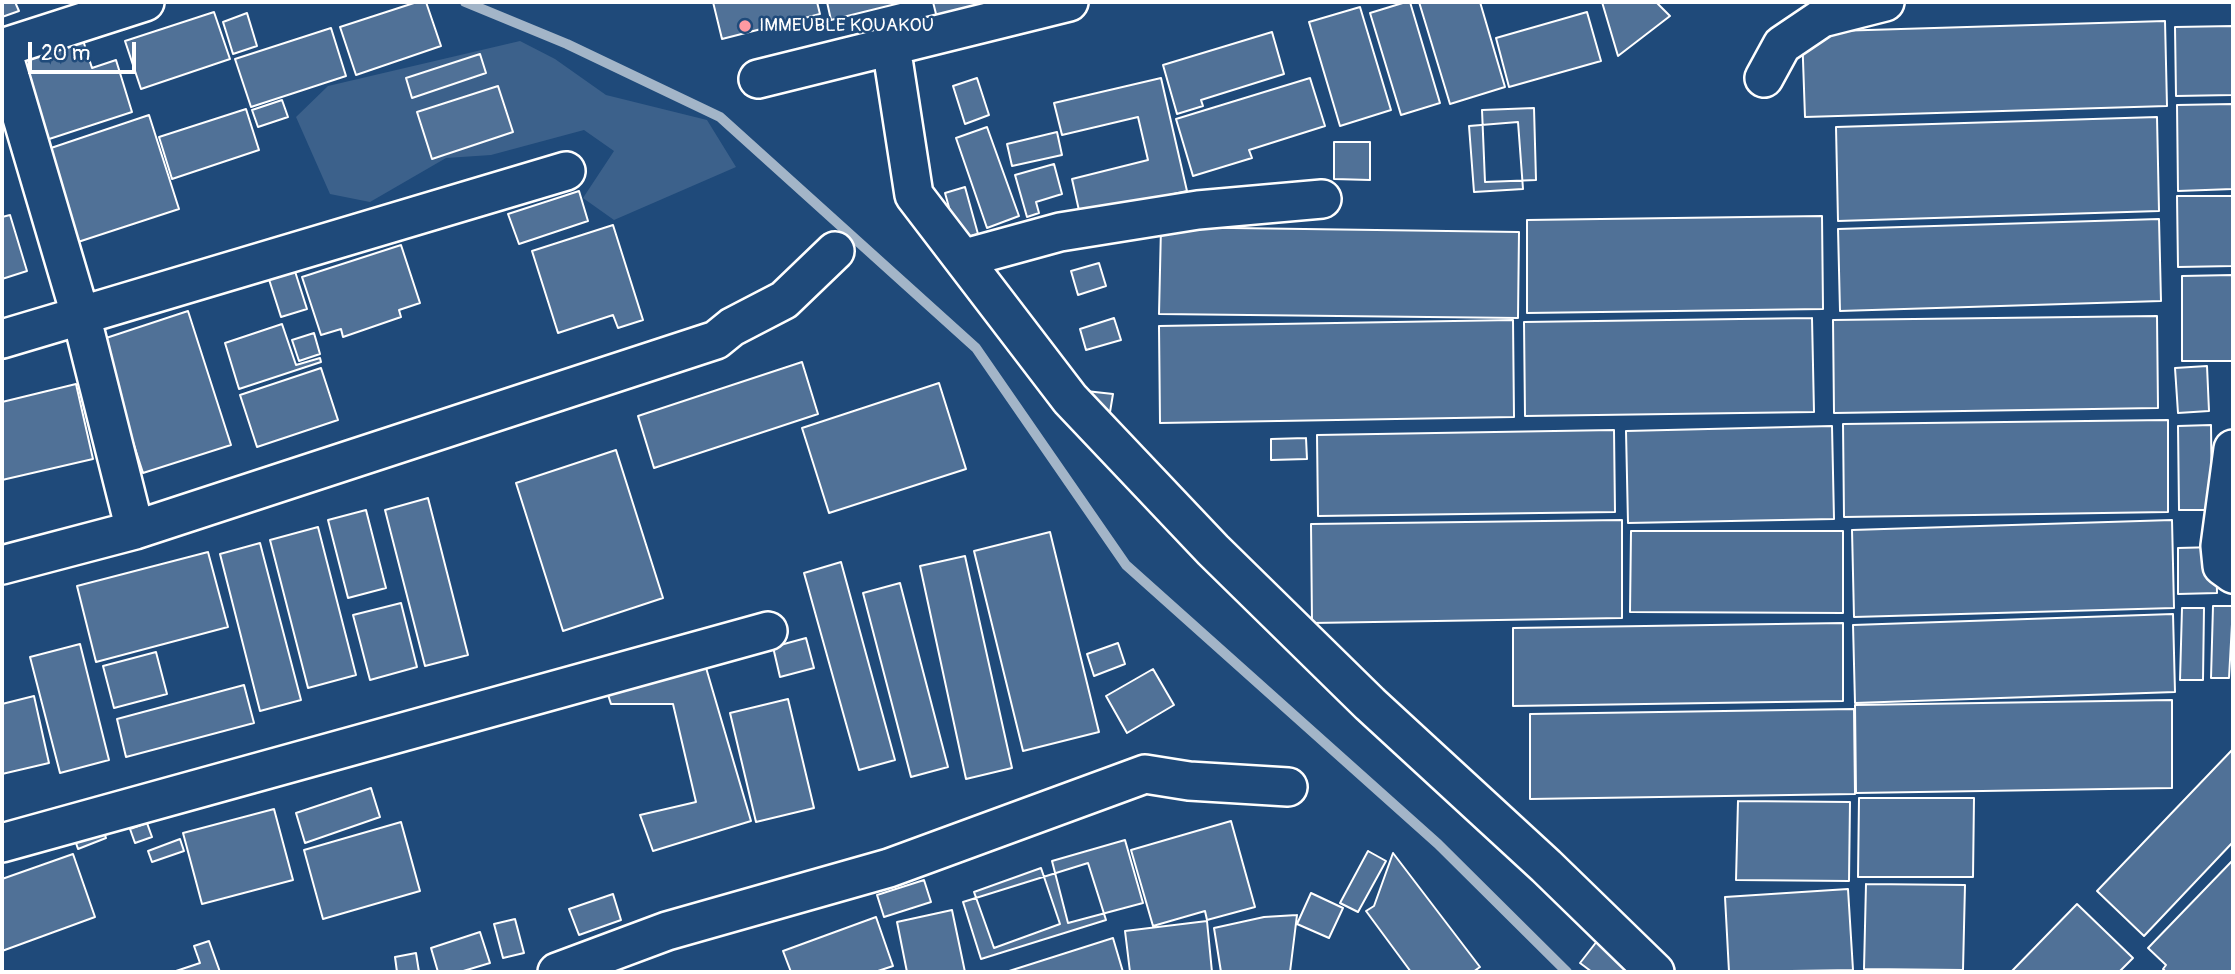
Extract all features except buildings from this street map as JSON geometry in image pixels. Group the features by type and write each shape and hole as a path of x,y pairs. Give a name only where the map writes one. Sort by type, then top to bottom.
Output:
{"street":[{"path":"135,530 80,316 2,49 145,2"},
{"path":"758,79 1069,2"},
{"path":"1763,78 1782,45 1822,18 1885,2"},
{"path":"891,46 914,195 965,258 1070,399 1213,550 1370,704 1546,866 1655,972"},
{"path":"2,339 566,171"},
{"path":"965,258 1074,230 1198,210 1322,199"},
{"path":"2,565 135,530 716,340 732,327 784,300 835,251"},
{"path":"2233,449 2220,546 2222,566 2233,574"},
{"path":"2,843 768,631"},
{"path":"557,972 667,931 889,868 1145,774 1288,787"}],"shaded area":[{"path":"520,41 555,59 606,95 707,120 736,167 614,220 583,198 614,151 584,130 491,155 446,158 370,202 330,194 296,117 328,86"}],"waterway":[{"path":"465,2 567,44 720,117 976,348 1126,565 1438,844 1567,972"}],"place":[{"name":"IMMEUBLE KOUAKOU","path":"745,26"}]}
